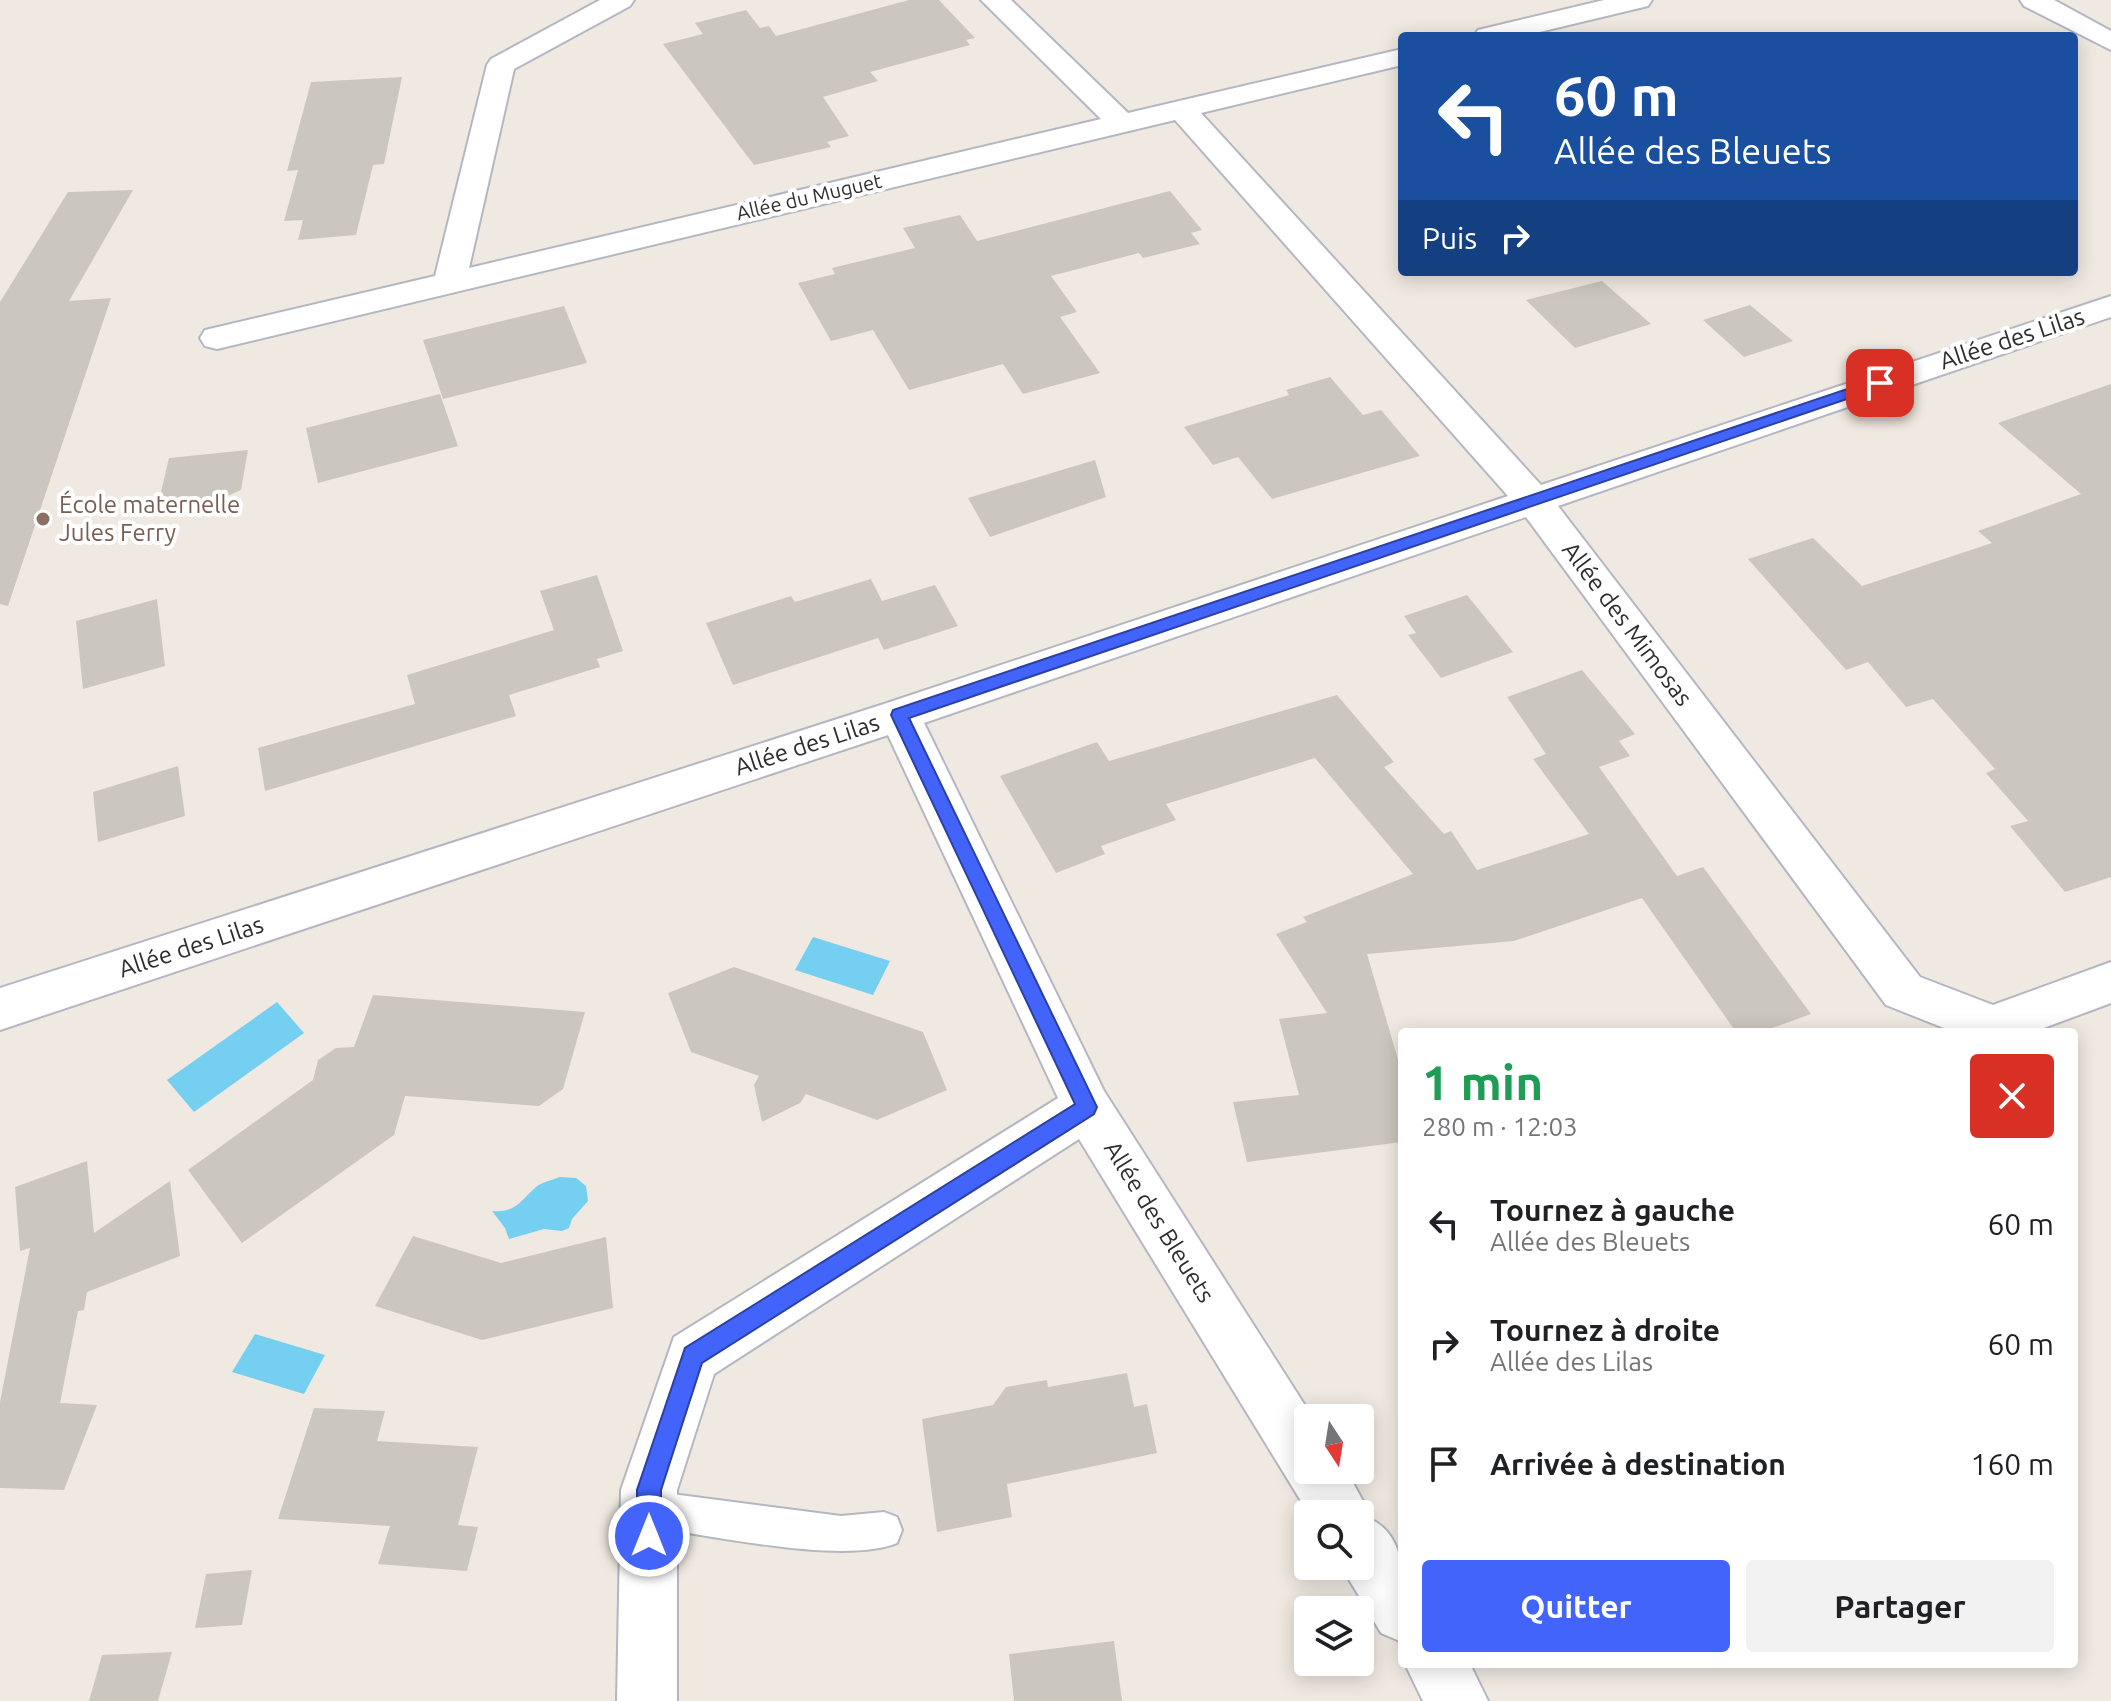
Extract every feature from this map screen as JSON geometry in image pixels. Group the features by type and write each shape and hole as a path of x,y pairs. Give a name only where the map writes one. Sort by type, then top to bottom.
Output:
{"street":[{"path":"450,281 501,65 620,0"},
{"path":"995,0 1122,124"},
{"path":"1505,32 1638,0"},
{"path":"2034,0 2111,42"},
{"name":"Allée du Muguet","path":"217,338 1398,58"},
{"name":"Allée des Mimosas","path":"1182,110 1532,499 1903,991 1993,1026 2111,982"},
{"name":"Allée des Lilas","path":"0,1009 899,715 2111,306"},
{"name":"Allée des Bleuets","path":"899,715 1087,1107 1294,1439"},
{"path":"647,1701 649,1490 693,1356 1087,1107"},
{"path":"1374,1567 1398,1606"},
{"path":"1437,1668 1458,1701"}],"lane":[{"path":"649,1509 841,1534 884,1530"}],"water":[{"path":"813,937 890,961 873,995 795,970"},
{"path":"277,1002 304,1033 194,1112 167,1080"},
{"path":"560,1177 576,1178 586,1186 588,1201 572,1219 569,1228 562,1231 544,1229 509,1239 492,1211 512,1208 538,1185"},
{"path":"255,1334 325,1355 304,1394 232,1372"}],"building":[{"path":"909,0 939,0 975,38 966,40 970,45 870,72 878,81 823,97 849,136 827,142 831,147 754,165 663,44 703,34 695,23 746,10 760,28 769,26 776,36"},
{"path":"402,77 384,164 373,165 356,235 298,240 303,220 284,221 298,170 287,171 311,82"},
{"path":"133,190 69,301 111,298 8,606 0,604 0,302 68,192"},
{"path":"1170,191 1202,230 1191,233 1200,244 1143,258 1139,253 1051,276 1077,312 1060,317 1100,373 1023,394 1003,364 909,390 873,330 831,341 798,283 835,274 832,268 915,248 903,228 960,215 977,241"},
{"path":"1602,281 1651,324 1575,348 1526,300"},
{"path":"1750,305 1793,341 1744,357 1703,320"},
{"path":"564,306 587,363 443,399 423,340"},
{"path":"1330,377 1363,415 1381,410 1420,456 1272,499 1238,457 1213,465 1184,427 1289,395 1286,390"},
{"path":"2111,384 2111,877 2065,892 2010,826 2028,821 1986,773 1995,769 1933,699 1906,707 1868,662 1846,670 1748,559 1813,538 1862,586 1992,543 1978,531 2081,494 1998,423"},
{"path":"440,394 458,446 318,483 306,428"},
{"path":"248,450 241,490 216,501 157,509 169,458"},
{"path":"1095,460 1106,497 990,537 968,498"},
{"path":"597,575 623,651 597,659 600,667 509,695 516,716 265,791 258,748 415,704 407,675 554,630 540,591"},
{"path":"871,579 882,601 935,585 958,626 884,650 878,638 733,685 706,623 791,596 795,602"},
{"path":"1467,595 1513,652 1441,678 1408,635 1416,633 1404,616"},
{"path":"157,599 165,666 83,689 76,621"},
{"path":"1582,670 1635,734 1619,741 1630,756 1599,767 1677,876 1703,867 1811,1014 1772,1028 1733,1028 1642,898 1514,941 1367,954 1398,1059 1398,1143 1247,1162 1233,1102 1299,1095 1279,1019 1327,1013 1276,934 1307,922 1303,917 1413,874 1315,758 1166,804 1176,820 1101,846 1105,854 1056,873 1000,776 1097,742 1109,761 1337,695 1394,762 1384,767 1444,834 1451,831 1477,870 1589,834 1533,759 1546,754 1507,697"},
{"path":"178,766 185,816 98,842 93,792"},
{"path":"734,967 923,1032 947,1090 877,1120 806,1094 800,1103 762,1122 754,1085 759,1076 691,1052 668,993"},
{"path":"373,995 585,1012 563,1089 539,1106 405,1096 394,1135 242,1243 188,1170 313,1080 318,1060 336,1048 354,1047"},
{"path":"87,1161 94,1233 170,1181 180,1256 87,1292 84,1310 78,1311 60,1403 97,1405 64,1490 0,1488 0,1402 30,1248 20,1251 15,1187"},
{"path":"413,1236 501,1263 606,1237 613,1308 482,1340 375,1306"},
{"path":"1127,1373 1134,1407 1147,1404 1157,1453 1007,1484 1012,1517 937,1532 922,1419 993,1405 1006,1387 1047,1380 1048,1387"},
{"path":"314,1408 385,1411 377,1441 478,1447 458,1525 478,1527 467,1571 378,1564 390,1526 278,1519"},
{"path":"252,1570 242,1625 195,1628 206,1574"},
{"path":"1114,1641 1122,1701 1014,1701 1009,1654"},
{"path":"172,1652 158,1701 89,1701 102,1655"}],"place":[{"name":"École maternelle Jules Ferry","path":"43,519"}],"route":[{"path":"649,1536 649,1490 693,1356 1087,1107 899,715 1880,383"}]}
